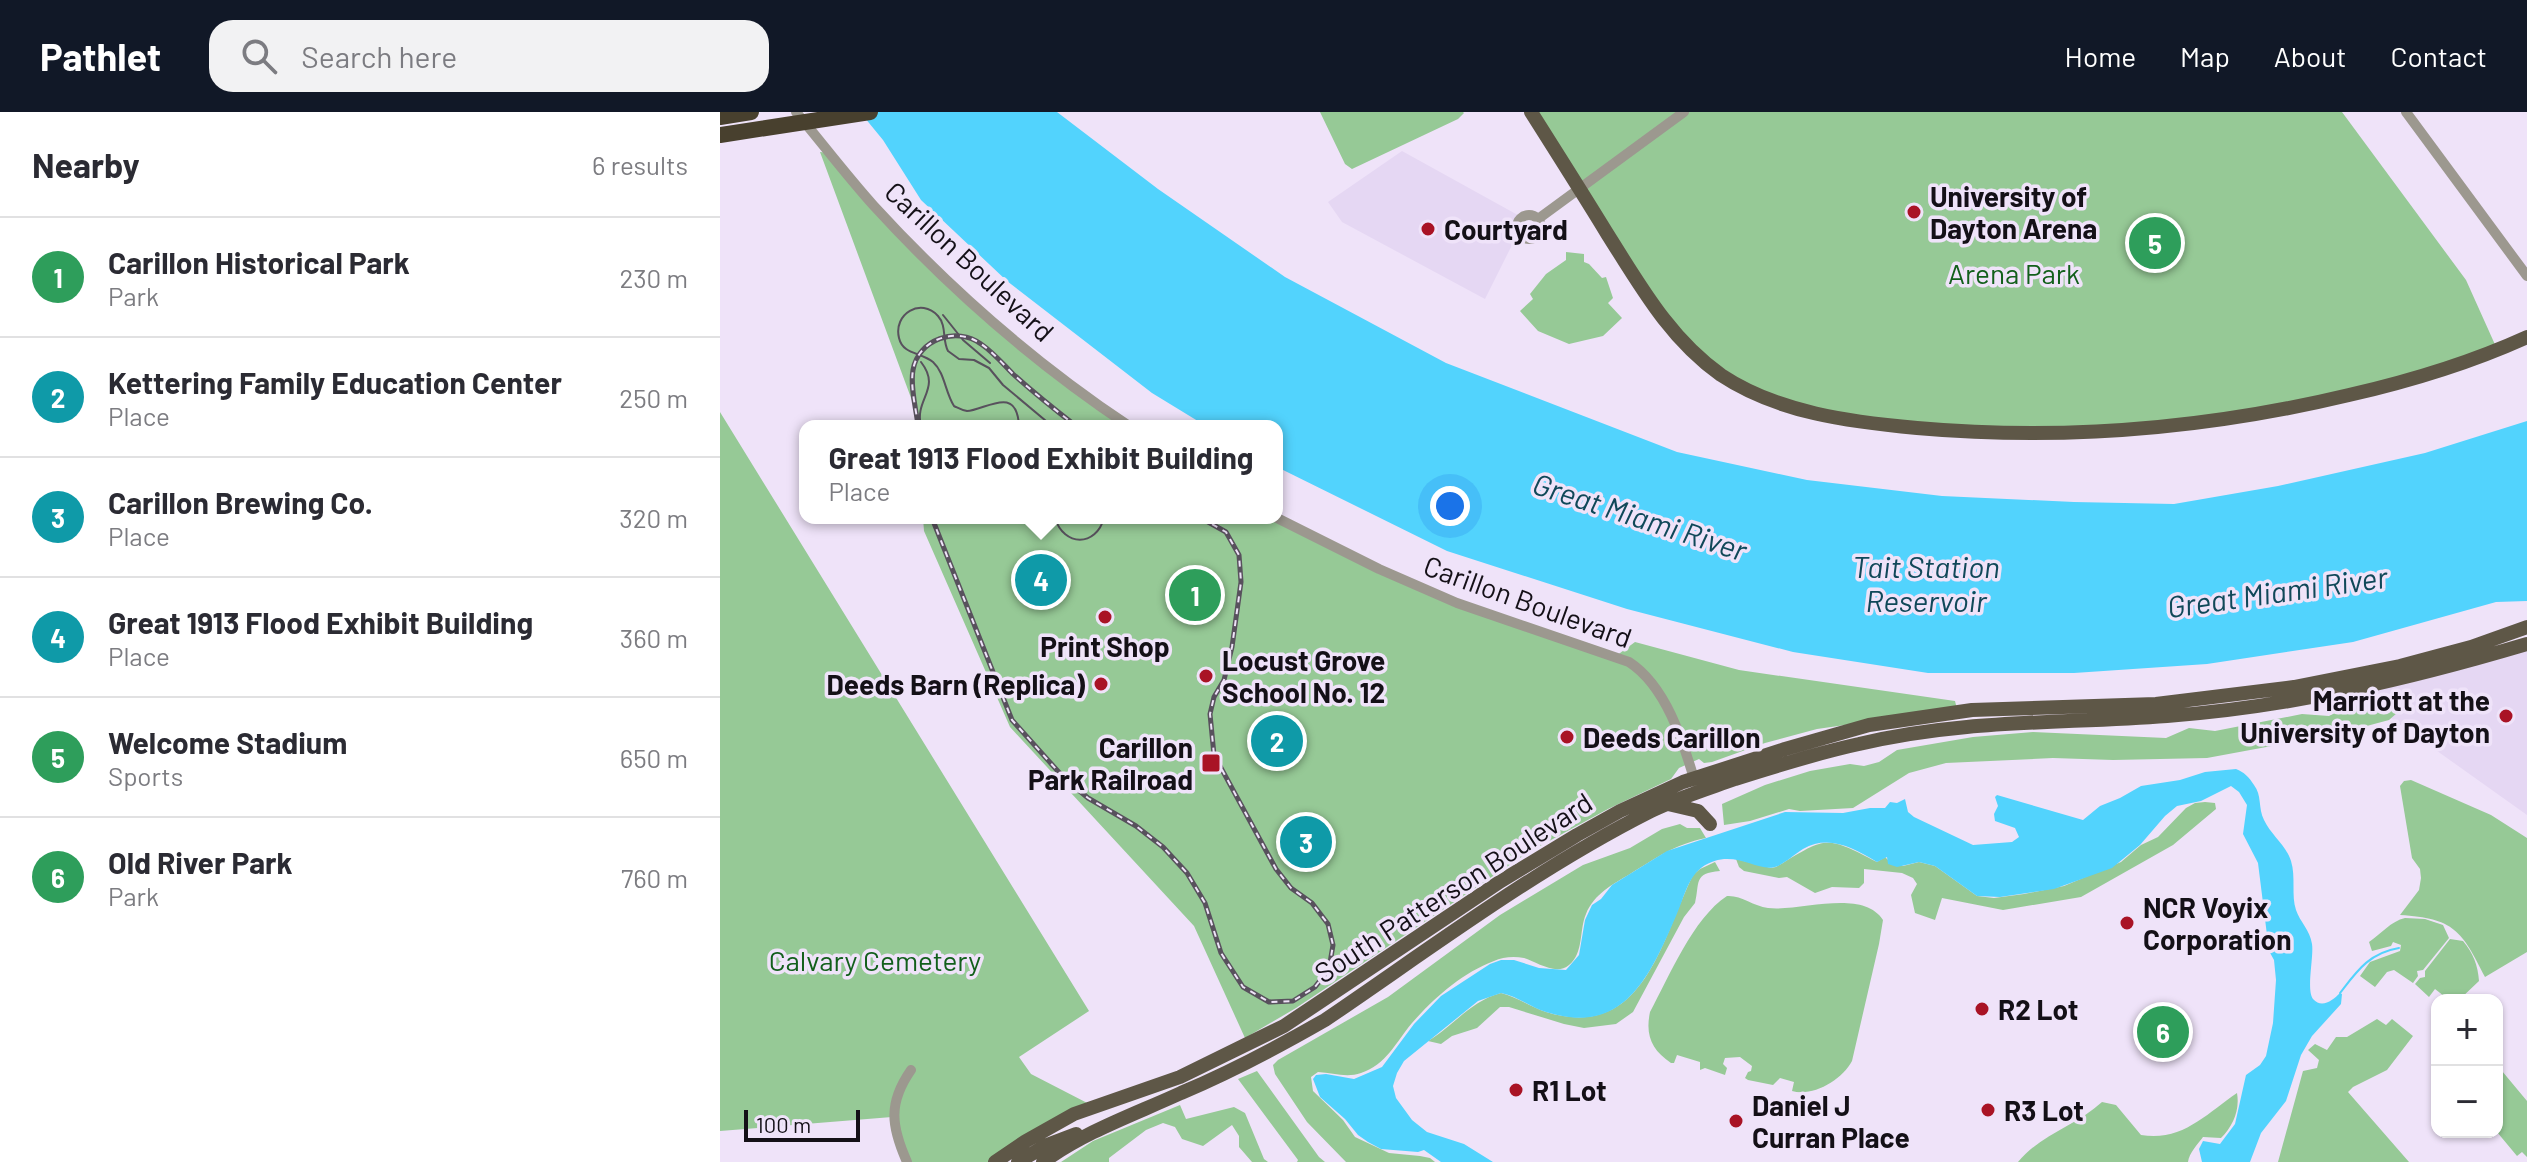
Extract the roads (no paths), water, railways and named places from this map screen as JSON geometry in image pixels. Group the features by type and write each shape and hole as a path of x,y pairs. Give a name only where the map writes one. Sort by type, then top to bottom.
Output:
{"highway":[{"path":"720,117 751,112"},
{"path":"720,135 870,112"}],"main road":[{"path":"1531,112 1663,320 1679,339 1730,380 1772,401 1828,416 1939,430 2057,434 2206,423 2288,409 2391,385 2527,337"},
{"name":"South Patterson Boulevard","path":"995,1162 1074,1114 1180,1077 1284,1026 1501,881 1620,811 1834,733 1972,710 2156,704 2294,687 2428,659 2527,627"},
{"name":"South Patterson Boulevard","path":"1043,1162 1088,1133 1218,1077 1282,1045 1325,1020 1572,855 1668,804 1696,785 1909,733 1999,723 2171,716 2297,700 2452,666 2527,644"},
{"path":"1668,804 1698,811 1710,824"},
{"path":"1018,1162 1070,1134 1088,1133"}],"street":[{"name":"Carillon Boulevard","path":"796,112 872,204 953,286 1052,370 1121,420"},
{"path":"1538,219 1684,112"},
{"path":"2406,112 2527,276"},
{"name":"Carillon Boulevard","path":"1283,521 1444,598 1629,662 1648,676 1662,697 1696,785"},
{"path":"907,1162 897,1140 893,1117 902,1084 911,1070"}],"water":[{"name":"Tait Station Reservoir","path":"860,112 1057,112 1158,189 1285,277 1446,363 1677,452 1807,480 1942,496 2174,504 2278,486 2425,453 2527,421 2527,601 2496,602 2353,642 2207,664 2074,673 1928,673 1793,652 1627,609 1447,551 1283,470 1283,420 1196,420 1152,393 1007,281 921,200 883,140"},
{"path":"2236,769 2246,775 2256,789 2264,820 2291,861 2296,910 2312,944 2311,995 2316,1002 2324,1003 2342,994 2341,1004 2312,1036 2301,1055 2286,1101 2261,1133 2250,1162 2202,1162 2199,1149 2203,1141 2220,1144 2235,1124 2246,1075 2266,1056 2273,1023 2276,980 2274,960 2269,951 2258,863 2243,834 2247,805 2231,786 2201,801 2177,806 2140,845 2112,868 2054,889 2000,897 1977,896 1935,866 1919,862 1897,867 1888,864 1887,857 1877,862 1832,843 1803,849 1770,868 1724,859 1701,868 1686,890 1656,960 1630,996 1615,1008 1596,1016 1573,1018 1546,1012 1501,993 1478,1001 1404,1061 1393,1086 1396,1098 1412,1120 1427,1132 1464,1144 1493,1162 1441,1162 1424,1150 1381,1149 1358,1135 1320,1097 1313,1079 1316,1075 1326,1074 1354,1079 1382,1067 1414,1024 1441,996 1490,964 1514,960 1539,968 1566,970 1579,955 1585,920 1592,905 1612,885 1667,851 1785,812 1843,813 1885,808 1890,802 1905,799 1908,812 1914,817 1973,845 2012,842 2019,837 2015,828 1995,821 1997,795 2083,820 2100,806 2141,786 2180,780 2205,772"}],"waterway":[{"path":"2340,993 2358,970 2372,959 2399,948"}],"tram line":[{"path":"1018,420 1017,413 1006,402 967,411 954,406 937,366 901,344 898,329 904,315 924,308 938,316 948,351 959,359 974,360 989,368 1003,385 1045,420"},
{"path":"943,315 963,340 990,363"},
{"path":"920,420 929,380 921,362"},
{"path":"1057,524 1065,534 1080,540 1094,534 1102,524"}],"railway":[{"path":"917,420 912,383 916,359 930,343 950,336 971,339 985,347 1069,420"},
{"path":"934,524 1012,720 1064,778 1088,798 1136,826 1163,847 1187,873 1205,903 1221,953 1243,987 1269,1002 1293,1001 1315,987 1329,969 1333,945 1328,924 1312,903 1291,888 1276,869 1214,755 1210,714 1214,697 1224,680 1232,647 1241,582 1239,555 1226,532 1212,524"}],"place":[{"name":"University of Dayton Arena","path":"1914,212"},
{"name":"Courtyard","path":"1428,229"},
{"name":"Welcome Stadium","path":"2155,243"},
{"name":"Great 1913 Flood Exhibit Building","path":"1041,580"},
{"name":"Carillon Historical Park","path":"1195,595"},
{"name":"Print Shop","path":"1105,617"},
{"name":"Locust Grove School No. 12","path":"1206,676"},
{"name":"Deeds Barn (Replica)","path":"1101,684"},
{"name":"Marriott at the University of Dayton","path":"2506,716"},
{"name":"Deeds Carillon","path":"1567,737"},
{"name":"Kettering Family Education Center","path":"1277,741"},
{"name":"Carillon Park Railroad","path":"1211,763"},
{"name":"Carillon Brewing Co.","path":"1306,842"},
{"name":"NCR Voyix Corporation","path":"2127,923"},
{"name":"R2 Lot","path":"1982,1009"},
{"name":"Old River Park","path":"2163,1032"},
{"name":"R1 Lot","path":"1516,1090"},
{"name":"R3 Lot","path":"1988,1110"},
{"name":"Daniel J Curran Place","path":"1736,1121"}],"park label":[{"name":"Arena Park","path":"2014,273"},
{"name":"Calvary Cemetery","path":"875,960"}],"water label":[{"name":"Great Miami River","path":"1640,516"},
{"name":"Great Miami River","path":"2277,591"}]}
